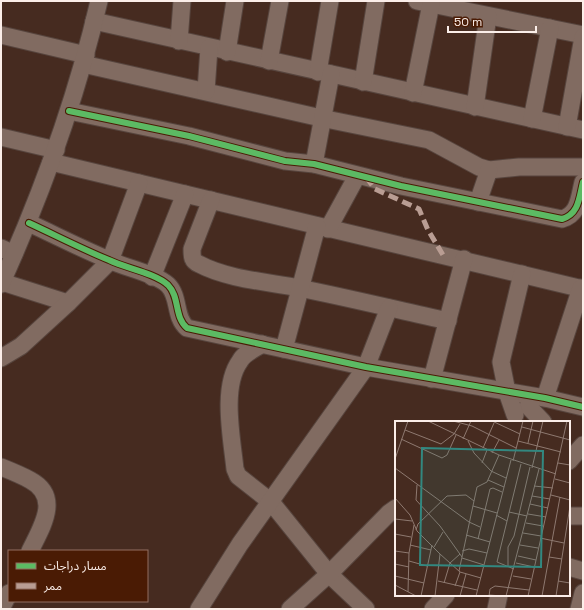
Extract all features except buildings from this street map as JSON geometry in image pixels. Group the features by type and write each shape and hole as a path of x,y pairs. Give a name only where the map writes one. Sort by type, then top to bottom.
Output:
{"street":[{"path":"68,303 1,283 8,251 29,223 54,156 85,60 99,1"},
{"path":"179,41 182,1"},
{"path":"227,52 235,1"},
{"path":"270,61 280,1"},
{"path":"314,164 321,118 330,1"},
{"path":"363,82 376,1"},
{"path":"94,21 209,48 575,129 583,36 431,3 413,93"},
{"path":"475,107 488,16"},
{"path":"532,119 550,28"},
{"path":"1,35 85,60 206,91 321,118 429,140 479,167 489,170 519,167 583,167"},
{"path":"206,91 209,48"},
{"path":"69,111 189,136 285,161 314,164 358,176 562,219 572,215 576,208 583,182"},
{"path":"1,137 54,156 139,183 582,288 527,408"},
{"path":"478,202 489,170"},
{"path":"284,349 301,288 323,227 358,176"},
{"path":"1,358 21,346 68,303 110,261 139,183"},
{"path":"152,276 185,194"},
{"path":"210,200 192,250 192,257 194,261 227,274 301,288 448,321"},
{"path":"29,223 110,261 152,276 168,286 173,293 181,323 187,328 366,366 506,392 542,421"},
{"path":"432,379 464,259"},
{"path":"522,274 502,352 502,367 506,392 527,408 583,407"},
{"path":"199,609 240,544 366,366 389,308"},
{"path":"262,344 238,362 232,382 229,412 235,469 238,476 271,502 329,574 366,609"},
{"path":"1,467 32,480 44,493 47,505 46,518 30,550"},
{"path":"290,609 329,574 395,509"},
{"path":"570,516 583,516"},
{"path":"570,567 583,570"},
{"path":"579,609 583,593"},
{"path":"1,609 8,595"},
{"path":"433,609 445,596"},
{"path":"496,609 499,596"}],"marked path":[{"path":"366,177 375,189 419,209 428,230 443,255"}],"cycle path":[{"path":"69,111 189,136 285,161 314,164 401,186 562,219 568,217 575,209 583,182"},
{"path":"29,223 99,256 156,277 168,285 172,290 178,313 187,328 366,367 545,398 583,407"}]}
